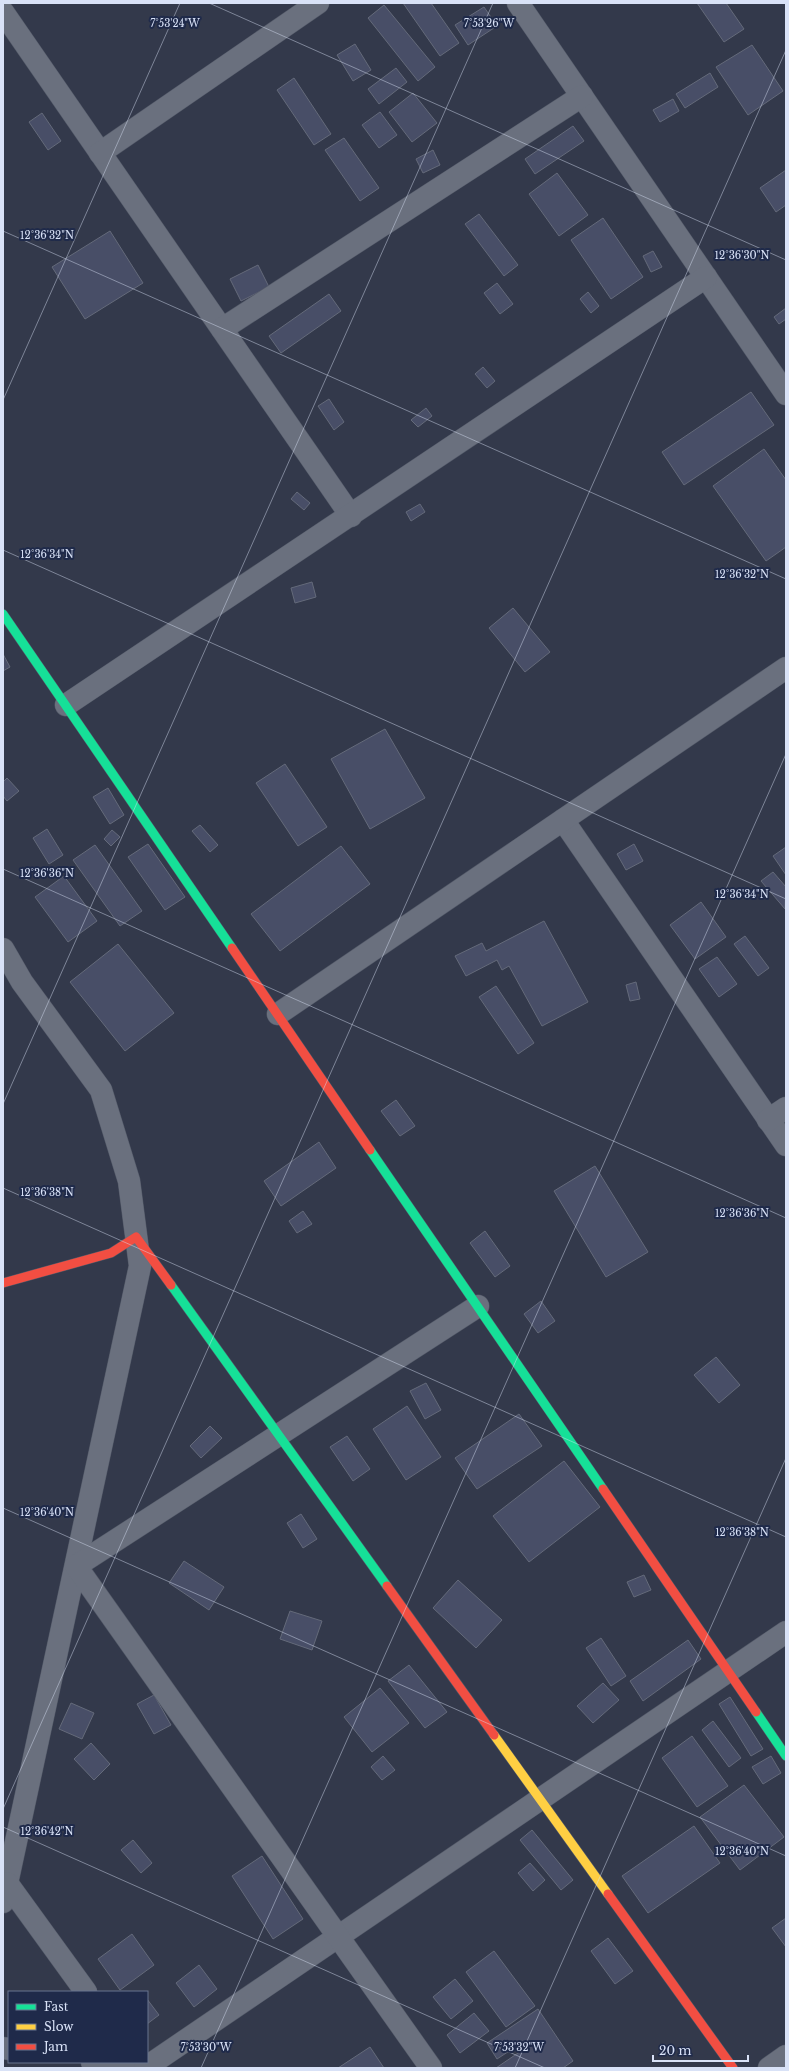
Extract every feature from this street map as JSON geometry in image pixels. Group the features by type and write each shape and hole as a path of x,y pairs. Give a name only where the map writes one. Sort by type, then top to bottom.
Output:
{"street":[{"path":"100,153 318,3"},
{"path":"518,3 786,394"},
{"path":"3,12 351,516"},
{"path":"222,329 582,96"},
{"path":"66,705 351,516 706,277"},
{"path":"3,614 786,1756"},
{"path":"278,1014 786,668"},
{"path":"563,820 777,1114 786,1145"},
{"path":"3,949 22,982 101,1090 129,1181 140,1266 5,1892 85,1991"},
{"path":"3,1283 110,1253 136,1238"},
{"path":"136,1238 733,2068"},
{"path":"76,1566 478,1306"},
{"path":"76,1566 431,2068"},
{"path":"145,2068 786,1632"},
{"path":"769,2068 786,2056"},
{"path":"98,2063 130,2068"}],"building":[{"path":"403,3 431,3 459,43 440,56"},
{"path":"697,3 726,3 744,29 724,42"},
{"path":"384,5 435,67 418,81 368,18"},
{"path":"484,7 497,26 468,45 455,25"},
{"path":"355,44 371,70 353,81 337,55"},
{"path":"752,45 783,91 748,115 716,67"},
{"path":"396,68 407,82 379,104 368,89"},
{"path":"710,73 718,87 685,108 676,94"},
{"path":"294,78 331,134 314,145 277,90"},
{"path":"413,93 437,123 412,142 389,112"},
{"path":"673,99 679,111 660,122 653,110"},
{"path":"380,112 397,135 379,148 362,125"},
{"path":"42,113 61,141 48,150 29,122"},
{"path":"573,126 584,141 535,174 525,159"},
{"path":"344,138 379,188 360,201 325,150"},
{"path":"433,150 440,165 423,173 416,159"},
{"path":"786,170 786,205 776,212 760,188"},
{"path":"557,173 588,215 559,236 529,194"},
{"path":"479,214 518,265 504,276 465,224"},
{"path":"603,218 643,277 611,299 571,240"},
{"path":"110,231 143,283 85,319 52,267"},
{"path":"653,251 662,267 651,272 643,256"},
{"path":"258,265 269,287 241,301 230,279"},
{"path":"497,283 513,304 500,314 484,293"},
{"path":"588,292 599,306 591,313 580,299"},
{"path":"329,294 341,311 281,353 269,336"},
{"path":"786,308 786,319 779,324 774,317"},
{"path":"483,367 495,381 487,388 475,374"},
{"path":"751,392 774,425 684,485 662,452"},
{"path":"329,399 344,422 334,430 318,406"},
{"path":"426,408 432,416 418,427 411,420"},
{"path":"764,449 786,480 786,547 766,561 713,486"},
{"path":"297,492 310,503 304,510 291,499"},
{"path":"420,504 425,512 411,521 406,512"},
{"path":"312,582 316,597 295,603 291,588"},
{"path":"513,608 550,652 525,672 489,628"},
{"path":"3,654 10,667 3,671"},
{"path":"385,729 425,798 370,829 331,759"},
{"path":"285,764 327,827 298,846 256,783"},
{"path":"7,778 19,791 7,801 3,796 3,782"},
{"path":"108,788 124,815 110,824 93,797"},
{"path":"200,825 218,845 210,852 192,831"},
{"path":"47,829 63,855 49,864 33,838"},
{"path":"112,830 120,837 111,846 104,839"},
{"path":"148,844 185,897 165,910 128,857"},
{"path":"634,844 643,861 626,870 617,854"},
{"path":"95,845 142,911 120,926 73,860"},
{"path":"341,846 370,884 280,951 251,914"},
{"path":"786,847 786,875 773,856"},
{"path":"773,872 786,887 785,909 761,881"},
{"path":"64,876 97,921 68,942 35,897"},
{"path":"701,902 726,937 695,959 670,925"},
{"path":"544,921 588,1002 542,1026 509,966 502,970 497,960 466,976 455,956 482,943 486,951"},
{"path":"745,936 769,968 758,976 734,944"},
{"path":"118,944 174,1013 125,1051 70,982"},
{"path":"717,957 737,984 719,997 699,969"},
{"path":"636,982 640,999 630,1001 626,985"},
{"path":"496,986 534,1043 518,1054 479,997"},
{"path":"396,1100 415,1126 400,1136 381,1111"},
{"path":"319,1142 336,1168 281,1206 264,1181"},
{"path":"595,1166 648,1252 606,1277 554,1191"},
{"path":"303,1211 312,1224 297,1233 289,1221"},
{"path":"485,1231 510,1266 495,1277 470,1243"},
{"path":"541,1301 555,1321 538,1333 524,1314"},
{"path":"716,1357 740,1385 719,1403 694,1375"},
{"path":"426,1383 441,1410 425,1419 410,1391"},
{"path":"407,1406 441,1457 406,1480 373,1429"},
{"path":"519,1414 542,1446 477,1489 455,1458"},
{"path":"210,1426 222,1438 201,1458 190,1446"},
{"path":"347,1436 370,1469 353,1481 330,1447"},
{"path":"564,1461 600,1507 529,1562 493,1516"},
{"path":"301,1514 317,1539 303,1548 287,1523"},
{"path":"184,1561 224,1587 209,1610 169,1583"},
{"path":"644,1575 651,1590 634,1597 627,1582"},
{"path":"458,1580 502,1620 476,1648 433,1608"},
{"path":"290,1611 322,1621 312,1650 280,1639"},
{"path":"601,1638 626,1676 611,1686 586,1648"},
{"path":"688,1640 701,1659 643,1701 630,1681"},
{"path":"409,1665 447,1712 425,1728 388,1681"},
{"path":"603,1683 619,1700 593,1723 577,1706"},
{"path":"380,1688 409,1723 372,1752 344,1717"},
{"path":"154,1695 171,1725 154,1734 137,1704"},
{"path":"730,1697 763,1749 751,1756 719,1704"},
{"path":"71,1703 94,1713 82,1739 59,1729"},
{"path":"713,1721 741,1758 729,1767 702,1730"},
{"path":"692,1736 728,1786 697,1807 662,1758"},
{"path":"91,1743 110,1764 94,1780 74,1759"},
{"path":"383,1756 395,1770 382,1780 371,1767"},
{"path":"771,1756 781,1773 763,1784 752,1767"},
{"path":"744,1785 784,1837 740,1870 700,1817"},
{"path":"694,1826 720,1863 648,1913 622,1876"},
{"path":"532,1830 573,1880 561,1890 520,1840"},
{"path":"133,1840 152,1863 141,1873 121,1850"},
{"path":"262,1856 303,1919 273,1939 232,1876"},
{"path":"530,1863 545,1880 533,1891 518,1873"},
{"path":"786,1918 786,1947 772,1928"},
{"path":"132,1934 154,1965 120,1990 98,1959"},
{"path":"608,1938 633,1971 615,1984 591,1951"},
{"path":"494,1951 535,2006 506,2027 466,1972"},
{"path":"199,1965 217,1989 194,2007 176,1983"},
{"path":"455,1979 473,2001 451,2019 433,1997"},
{"path":"148,2000 159,2015 148,2023"},
{"path":"538,2009 573,2061 563,2068 496,2068 521,2051 517,2046 497,2059 487,2043"},
{"path":"474,2013 489,2031 460,2053 447,2035"},
{"path":"370,2047 384,2068 338,2068"}],"traffic: fast":[{"path":"3,614 232,948"},
{"path":"370,1150 603,1489"},
{"path":"171,1285 387,1586"},
{"path":"756,1712 786,1756"}],"traffic: slow":[{"path":"494,1735 608,1894"}],"traffic: jam":[{"path":"232,948 370,1150"},
{"path":"3,1283 111,1253 136,1237 171,1285"},
{"path":"603,1489 756,1712"},
{"path":"387,1586 494,1735"},
{"path":"608,1894 733,2068"}]}
